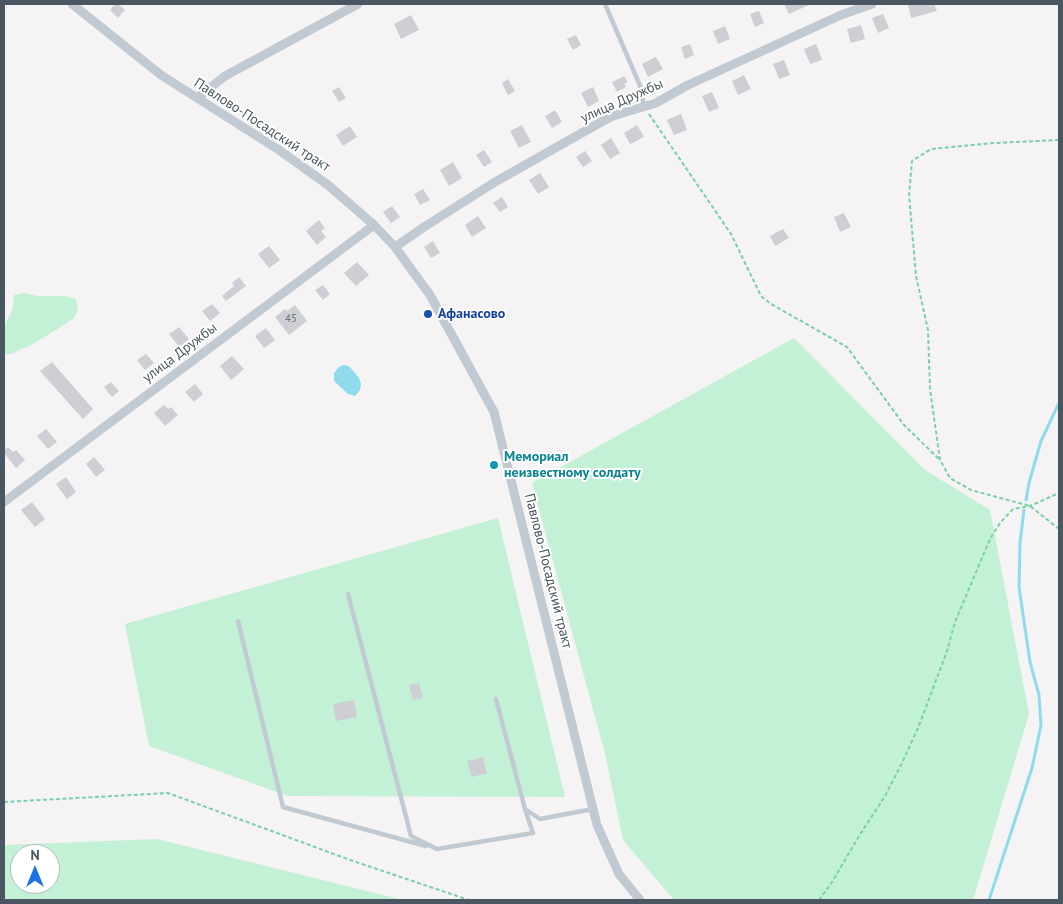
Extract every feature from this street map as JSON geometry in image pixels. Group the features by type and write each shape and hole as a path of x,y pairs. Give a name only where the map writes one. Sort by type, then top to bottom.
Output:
{"street":[{"name":"Павлово-Посадский тракт","path":"72,4 161,75 279,150 328,185 374,225 395,247 430,294 494,412 597,825 619,874 640,900"},
{"path":"197,98 224,76 358,4"},
{"name":"улица Дружбы","path":"395,247 496,182 613,116 656,103 688,85 841,15 872,4"},
{"name":"улица Дружбы","path":"4,502 374,225"}],"lane":[{"path":"605,4 641,88 644,107"},
{"path":"348,594 410,836 438,849"},
{"path":"238,621 283,807 438,849 533,833 496,699"},
{"path":"525,809 540,819 593,809"}],"path":[{"path":"644,107 731,234 761,296 771,304 847,347 904,425 940,460 950,478 971,490 1030,506 1059,529"},
{"path":"940,460 930,389 928,330 916,276 909,195 912,161 931,149 994,143 1059,140"},
{"path":"819,900 885,796 901,765 918,728 955,622 990,539 1000,523 1013,509 1030,506 1059,493"},
{"path":"4,802 168,793 352,861 469,900"}],"green space":[{"path":"24,293 37,296 65,296 76,299 78,309 74,318 61,327 33,344 11,354 4,354 4,327 12,311 14,295"},
{"path":"794,338 925,470 990,510 1029,714 973,900 674,900 623,840 605,754 532,483"},
{"path":"498,518 565,797 288,796 149,746 125,624"},
{"path":"157,839 403,900 4,900 4,845 10,845 10,894 60,894 60,844 30,844"}],"water":[{"path":"343,365 349,366 359,378 360,390 355,396 348,394 334,381 334,373"}],"building":[{"path":"115,4 118,4 125,10 118,18 110,10"},
{"path":"784,4 811,4 789,14"},
{"path":"934,4 937,11 911,18 908,5"},
{"path":"759,11 764,23 755,27 750,14"},
{"path":"883,14 889,28 878,33 872,18"},
{"path":"411,15 419,30 401,39 394,24"},
{"path":"861,25 865,39 851,43 847,29"},
{"path":"725,26 730,39 718,44 713,31"},
{"path":"576,35 581,45 573,50 567,39"},
{"path":"690,44 694,55 685,59 681,47"},
{"path":"816,44 822,60 810,64 804,49"},
{"path":"656,57 663,69 648,77 642,64"},
{"path":"784,60 790,75 779,79 773,64"},
{"path":"744,75 751,89 738,95 732,81"},
{"path":"624,76 628,82 624,84 626,87 617,92 612,82"},
{"path":"508,79 515,91 508,95 502,83"},
{"path":"339,87 346,98 339,102 332,91"},
{"path":"593,87 599,101 588,107 581,93"},
{"path":"712,92 719,108 709,112 702,96"},
{"path":"555,110 562,122 552,128 545,116"},
{"path":"681,114 687,130 674,135 667,120"},
{"path":"522,125 531,142 519,148 510,131"},
{"path":"637,125 644,137 630,144 624,133"},
{"path":"350,126 357,137 343,146 336,135"},
{"path":"611,138 620,153 610,159 601,145"},
{"path":"484,150 492,162 484,167 476,155"},
{"path":"585,151 592,161 583,167 576,157"},
{"path":"453,162 462,178 449,186 440,170"},
{"path":"540,173 549,187 538,194 529,180"},
{"path":"423,189 430,200 420,205 414,194"},
{"path":"502,197 508,207 500,212 493,203"},
{"path":"392,206 400,217 391,223 383,212"},
{"path":"844,213 851,227 840,232 834,217"},
{"path":"478,216 486,228 472,237 465,225"},
{"path":"319,220 325,228 321,231 326,237 317,245 306,231"},
{"path":"783,229 789,238 775,246 770,236"},
{"path":"433,241 440,253 431,258 424,247"},
{"path":"269,246 280,260 269,268 258,254"},
{"path":"357,262 369,275 356,286 344,273"},
{"path":"239,277 246,286 226,301 222,296 234,286 232,283"},
{"path":"323,285 330,294 323,300 315,290"},
{"path":"212,304 220,313 210,321 202,311"},
{"path":"295,305 307,321 289,335 275,317 285,309 287,311"},
{"path":"179,327 189,339 179,347 169,334"},
{"path":"266,328 275,340 264,348 255,336"},
{"path":"146,354 154,363 145,370 137,360"},
{"path":"232,356 244,369 231,380 220,366"},
{"path":"52,362 93,409 83,419 40,371"},
{"path":"111,382 119,391 112,397 104,387"},
{"path":"195,384 203,394 194,402 185,392"},
{"path":"164,405 168,409 171,407 178,415 165,426 154,413"},
{"path":"46,429 57,442 48,449 37,436"},
{"path":"8,447 13,452 16,450 25,460 16,468 4,453"},
{"path":"94,457 105,470 96,477 86,464"},
{"path":"66,477 76,492 67,499 56,484"},
{"path":"32,502 45,519 35,527 21,510"},
{"path":"419,683 423,698 413,700 409,685"},
{"path":"354,700 357,717 336,721 333,704"},
{"path":"483,757 487,773 472,777 467,761"}],"waterway":[{"path":"1026,500 1041,441 1059,403"},
{"path":"989,900 1032,768 1041,725 1039,695 1030,662 1019,587 1020,543 1024,510"}],"place":[{"name":"Афанасово","path":"428,314"},
{"name":"Мемориал неизвестному солдату","path":"494,465"}]}
